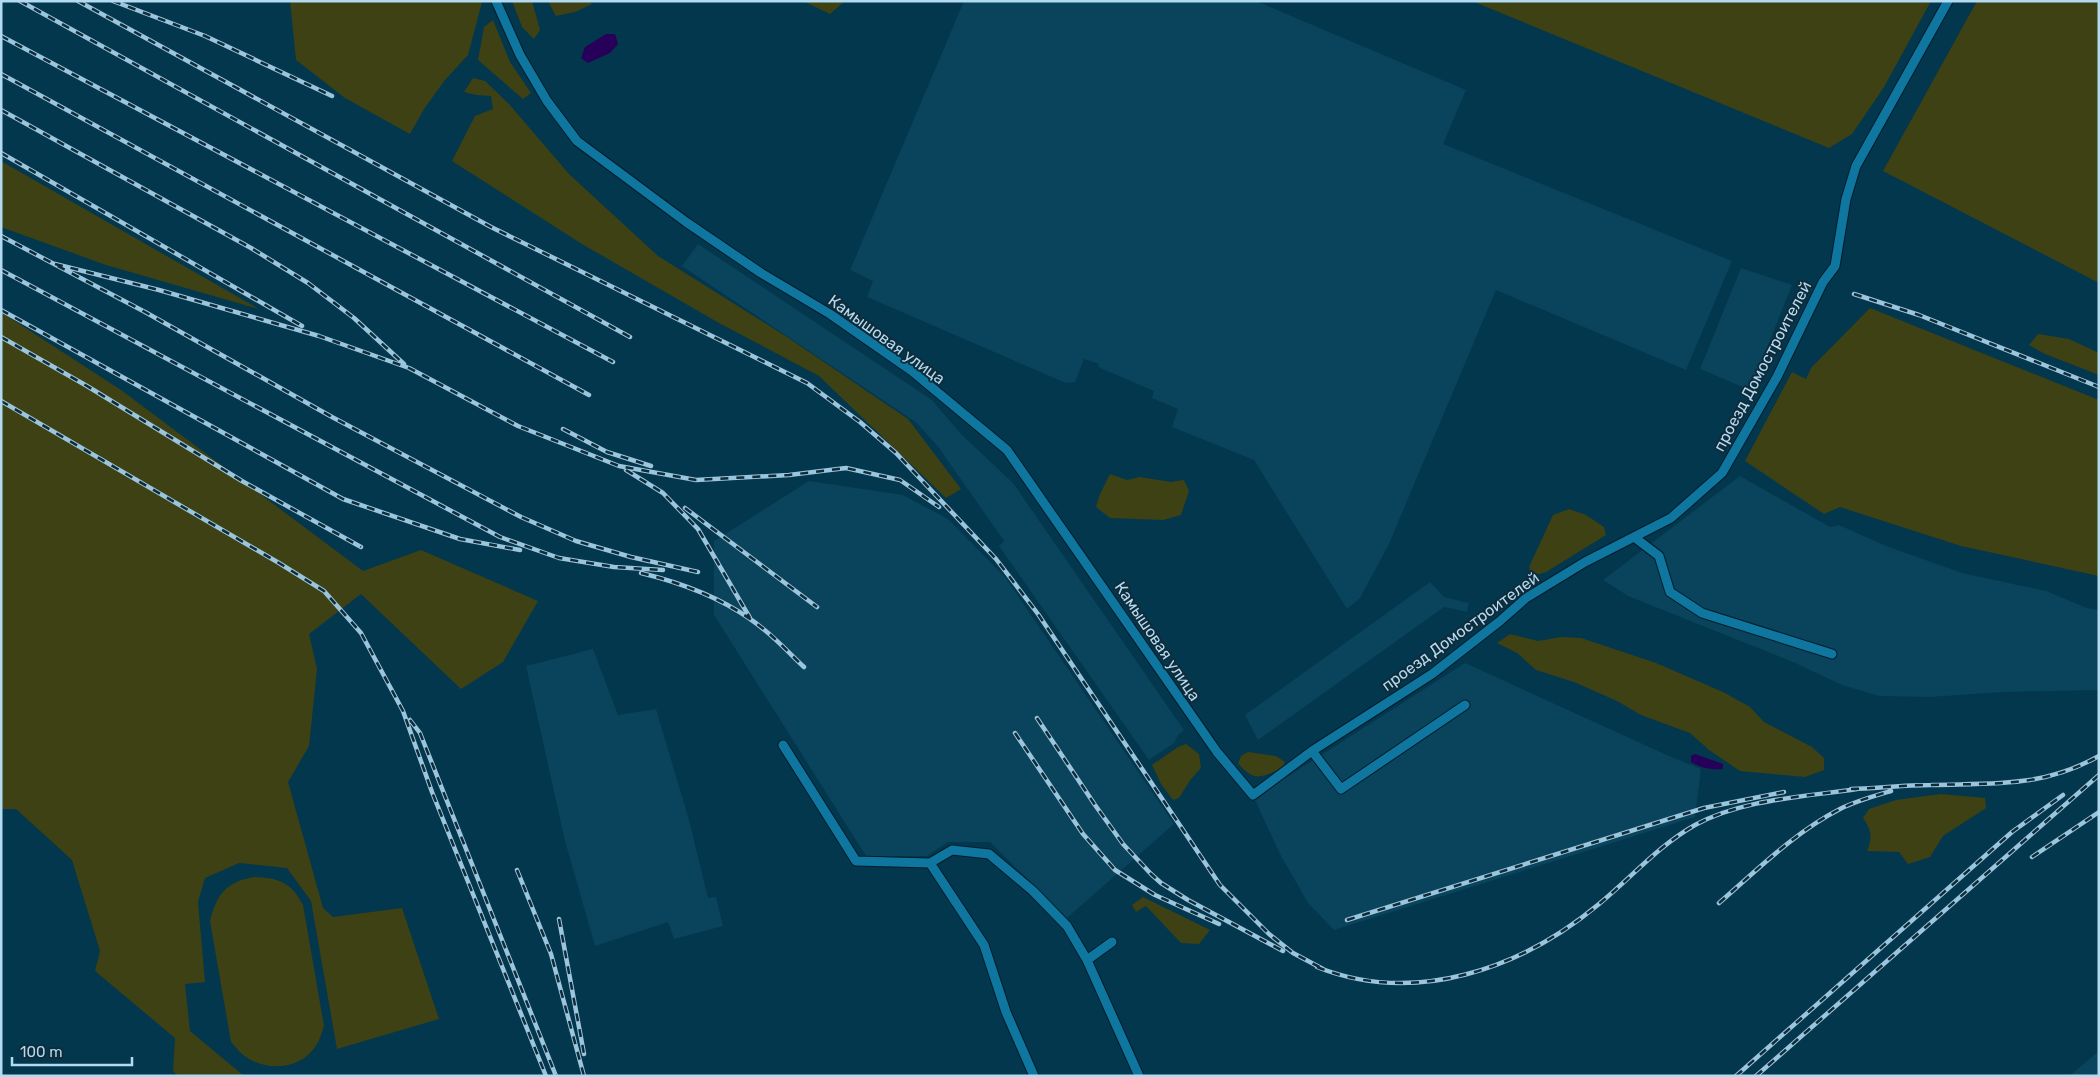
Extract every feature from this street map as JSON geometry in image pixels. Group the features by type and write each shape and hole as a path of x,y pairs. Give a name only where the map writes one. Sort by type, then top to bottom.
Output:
{"street":[{"name":"Камышовая улица","path":"496,1 520,55 546,101 576,141 686,222 761,273 830,314 912,370 1007,450 1217,752 1253,795"},
{"name":"проезд Домостроителей","path":"1253,795 1312,751 1432,674 1500,621 1526,598 1585,562 1671,518 1722,473 1777,377 1823,282 1835,266 1846,199 1856,166 1948,1"},
{"path":"1634,537 1659,556 1670,592 1702,613 1832,654"},
{"path":"1312,751 1341,789 1465,705"},
{"path":"783,746 856,861 930,863 952,850 989,854 1033,891 1067,926 1087,960 1139,1076"},
{"path":"930,863 984,945 1006,1012 1034,1076"},
{"path":"1087,960 1112,942"}],"shaded area":[{"path":"964,1 1256,1 1466,90 1443,144 1732,261 1686,370 1496,290 1388,546 1360,598 1347,609 1254,460 1172,427 1178,409 1152,398 1154,391 1098,367 1099,364 1084,359 1075,382 1066,383 867,297 873,281 850,270"},
{"path":"606,34 615,34 618,44 610,53 588,63 581,58 585,47"},
{"path":"698,244 932,400 962,435 1013,483 1184,730 1178,735 1174,743 1149,760 999,546 1004,541 939,448 917,423 682,266"},
{"path":"1741,268 1792,285 1750,390 1700,369"},
{"path":"1740,476 1830,527 1839,525 1886,546 1962,573 2046,591 2087,608 2099,610 2099,690 2002,692 1930,697 1879,696 1842,685 1793,662 1628,596 1603,580"},
{"path":"809,481 903,495 948,519 1005,577 1174,824 1067,918 990,842 948,842 927,856 866,856 714,615 714,541"},
{"path":"1430,582 1444,597 1469,603 1467,612 1444,607 1258,740 1245,715"},
{"path":"593,649 618,715 656,709 689,820 708,898 716,897 723,926 674,939 668,922 595,946 565,841 526,666"},
{"path":"1465,663 1701,769 1695,817 1334,930 1308,903 1280,854 1254,798"},
{"path":"1695,754 1723,764 1723,769 1698,766 1691,762 1691,756"},
{"path":"2099,1051 2099,1076 2069,1076"}],"green space":[{"path":"290,1 482,2 468,55 445,80 424,109 410,134 345,98 296,60"},
{"path":"512,1 532,1 540,30 534,39 522,27"},
{"path":"548,1 589,1 592,4 575,12 556,16"},
{"path":"803,1 845,1 830,14"},
{"path":"1472,1 1931,1 1884,87 1852,134 1829,148"},
{"path":"1977,1 2099,1 2099,283 1883,171"},
{"path":"493,20 510,62 531,93 523,99 478,60 484,27"},
{"path":"473,78 485,81 509,104 569,174 658,256 787,337 908,419 961,489 946,498 819,376 719,323 582,244 452,161 475,116 493,109 491,96 464,92"},
{"path":"1,161 259,309 106,265 1,227"},
{"path":"1870,308 2099,400 2099,576 1961,546 1840,507 1824,514 1745,461 1792,372 1806,379 1811,368"},
{"path":"1,312 121,390 363,571 421,550 538,601 503,662 461,689 361,594 309,634 317,669 309,746 288,782 323,908 333,917 402,908 439,1019 337,1049 311,901 287,868 239,863 205,878 198,902 205,982 185,984 190,1031 244,1076 178,1076 173,1071 175,1038 95,971 100,951 72,860 16,809 1,809"},
{"path":"2038,334 2069,339 2099,353 2099,375 2045,354 2029,345"},
{"path":"1110,474 1127,480 1140,477 1171,482 1184,480 1189,491 1181,515 1163,520 1110,518 1096,507"},
{"path":"1569,509 1586,515 1604,527 1606,535 1546,572 1532,576 1529,567 1553,515"},
{"path":"1510,634 1538,641 1561,637 1581,638 1656,663 1723,692 1750,707 1764,722 1812,747 1824,758 1824,770 1805,777 1740,771 1709,750 1690,733 1641,715 1617,701 1574,682 1536,670 1517,653 1497,643"},
{"path":"1186,744 1199,754 1201,768 1191,779 1179,798 1173,800 1161,784 1152,765 1178,747"},
{"path":"1248,752 1276,756 1285,762 1282,768 1264,776 1254,776 1238,763 1241,756"},
{"path":"1941,794 1985,798 1986,808 1943,836 1930,857 1908,864 1899,852 1867,851 1870,834 1863,818 1869,809 1896,800"},
{"path":"254,877 277,880 289,886 303,905 324,1026 318,1042 311,1052 304,1058 287,1065 269,1066 260,1064 245,1056 231,1042 210,921 216,903 224,891 236,882"},
{"path":"1143,897 1210,930 1199,944 1181,943 1146,906 1136,912 1132,905"}],"railway":[{"path":"20,1 630,337"},
{"path":"78,1 491,227 807,383 860,422 896,453 996,559 1038,614 1220,885 1269,934 1293,953 1323,969"},
{"path":"113,1 205,36 332,96"},
{"path":"1,36 613,362"},
{"path":"1,74 589,395"},
{"path":"1,110 251,248 308,283 354,318 404,364"},
{"path":"1,153 302,326"},
{"path":"1,236 145,312 332,417 521,517 576,541 631,557 698,572"},
{"path":"55,264 159,290 319,336 409,368 518,426 619,466 696,480 789,475 846,468 900,480 939,507"},
{"path":"1,270 500,537 559,558 614,567 663,570"},
{"path":"1854,294 1919,315 2099,387"},
{"path":"1,310 343,499 460,539 520,550"},
{"path":"1,337 87,386 242,481 361,547"},
{"path":"1,401 324,591 361,633 403,711 432,792 546,1076"},
{"path":"563,429 607,452 651,466"},
{"path":"626,470 663,493 698,529 750,618"},
{"path":"685,508 817,607"},
{"path":"641,573 698,591 738,611 757,624 804,667"},
{"path":"1037,718 1123,844 1151,874 1161,883 1188,900 1283,951"},
{"path":"410,720 420,733 556,1076"},
{"path":"1015,733 1083,834 1115,870 1155,895 1219,924"},
{"path":"1851,789 2017,782 2057,774 2099,756"},
{"path":"1756,1076 2099,775"},
{"path":"1317,967 1354,978 1391,983 1429,981 1466,974 1501,963 1536,947 1569,927 1611,894 1669,843 1695,825 1714,816 1753,804 1857,789"},
{"path":"1719,903 1777,852 1823,818 1852,804 1891,791"},
{"path":"1347,920 1704,808 1784,792"},
{"path":"1736,1076 2012,832 2063,795"},
{"path":"2032,857 2099,812"},
{"path":"517,870 551,954 584,1076"},
{"path":"559,919 584,1054"}]}
